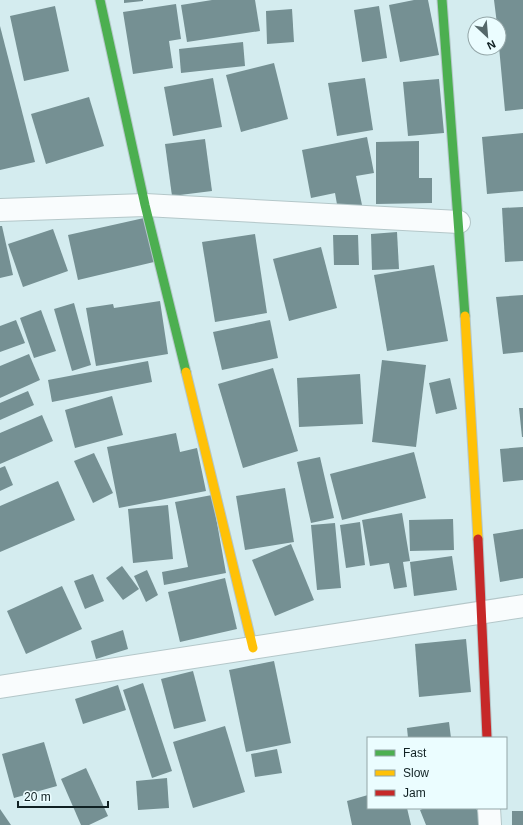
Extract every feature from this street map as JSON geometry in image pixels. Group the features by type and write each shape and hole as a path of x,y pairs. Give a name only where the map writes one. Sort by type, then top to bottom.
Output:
{"street":[{"path":"100,0 145,205 253,648"},
{"path":"442,0 459,222 482,613 487,737"},
{"path":"0,210 145,205 459,222"},
{"path":"0,669 10,685 523,606"},
{"path":"489,809 490,825"}],"building":[{"path":"124,0 143,0 143,1 124,3"},
{"path":"212,0 255,0 260,31 187,42 181,5"},
{"path":"414,0 428,0 439,55 400,62 389,5"},
{"path":"494,0 523,0 523,109 505,111 500,56 507,56 507,16 496,16"},
{"path":"176,4 181,39 169,41 173,68 133,74 123,12"},
{"path":"55,6 69,71 24,81 10,16"},
{"path":"379,6 387,58 362,62 354,10"},
{"path":"292,9 294,42 267,44 266,11"},
{"path":"0,26 35,162 0,170"},
{"path":"243,42 245,66 181,73 179,49"},
{"path":"274,63 288,119 241,132 226,75"},
{"path":"213,78 222,127 173,136 164,87"},
{"path":"365,78 373,130 337,136 328,83"},
{"path":"439,79 444,133 408,136 403,82"},
{"path":"89,97 104,146 46,164 31,114"},
{"path":"523,133 523,191 487,194 482,137"},
{"path":"367,137 374,173 356,176 362,205 338,210 335,193 311,198 302,150"},
{"path":"205,139 212,191 172,196 165,144"},
{"path":"419,141 419,178 432,178 432,203 376,204 376,142"},
{"path":"523,207 523,261 505,262 502,208"},
{"path":"144,218 154,262 78,280 68,235"},
{"path":"0,226 2,226 13,275 0,278"},
{"path":"53,229 68,271 23,287 8,244"},
{"path":"397,232 399,269 372,270 371,234"},
{"path":"255,234 267,313 215,322 202,242"},
{"path":"333,235 358,235 359,265 334,265"},
{"path":"321,247 337,308 289,321 273,259"},
{"path":"434,265 448,341 387,351 374,275"},
{"path":"523,295 523,352 503,354 496,297"},
{"path":"160,301 168,354 96,366 86,308 113,304 114,308"},
{"path":"74,303 91,365 72,371 54,309"},
{"path":"41,310 56,351 34,358 20,318"},
{"path":"16,320 25,343 0,352 0,326"},
{"path":"270,320 278,358 222,370 213,332"},
{"path":"29,354 40,380 0,398 0,366"},
{"path":"382,360 426,365 416,447 372,442"},
{"path":"148,361 152,382 52,402 48,380"},
{"path":"273,368 298,451 243,468 218,384"},
{"path":"360,374 363,424 299,427 297,378"},
{"path":"450,378 457,409 436,414 429,383"},
{"path":"28,391 34,405 0,420 0,403"},
{"path":"112,396 123,435 75,448 65,410"},
{"path":"519,408 523,408 523,437 522,437"},
{"path":"42,415 53,441 0,464 0,433"},
{"path":"176,433 180,452 197,448 206,491 119,508 107,447"},
{"path":"523,447 523,480 503,482 500,449"},
{"path":"414,452 426,498 342,520 330,474"},
{"path":"94,453 113,493 93,503 74,461"},
{"path":"320,457 334,518 311,523 297,462"},
{"path":"5,466 13,485 0,491 0,468"},
{"path":"58,481 75,520 0,552 0,506"},
{"path":"285,488 294,542 245,550 236,496"},
{"path":"212,495 226,573 164,585 162,572 188,567 175,502"},
{"path":"168,505 173,559 133,563 128,509"},
{"path":"402,513 410,561 403,562 407,587 394,589 389,563 370,566 362,520"},
{"path":"453,519 454,550 410,551 409,520"},
{"path":"360,522 365,565 346,568 340,525"},
{"path":"335,523 341,588 317,590 311,525"},
{"path":"523,529 523,578 500,582 493,534"},
{"path":"291,544 314,600 275,616 252,560"},
{"path":"452,556 457,590 414,596 410,562"},
{"path":"122,566 139,589 123,600 106,578"},
{"path":"147,570 158,595 146,602 134,576"},
{"path":"93,574 104,601 85,609 74,581"},
{"path":"225,578 237,629 180,642 168,592"},
{"path":"62,586 82,629 26,654 7,611"},
{"path":"123,630 128,649 96,659 91,641"},
{"path":"466,639 471,692 419,697 415,644"},
{"path":"274,661 291,743 246,752 229,670"},
{"path":"193,671 206,721 174,729 161,679"},
{"path":"143,683 172,771 152,778 123,690"},
{"path":"118,685 126,710 83,724 75,699"},
{"path":"449,722 451,737 408,737 407,728"},
{"path":"225,726 245,792 193,808 173,742"},
{"path":"44,742 57,786 14,798 2,754"},
{"path":"277,749 282,773 255,777 251,754"},
{"path":"86,768 108,816 89,825 81,825 61,779"},
{"path":"167,778 169,808 138,810 136,781"},
{"path":"367,795 367,809 407,809 411,825 352,825 347,801"},
{"path":"0,809 11,825 0,825"},
{"path":"476,809 483,825 426,825 420,810"},
{"path":"512,811 523,811 523,825 512,825"}],"traffic: fast":[{"path":"100,0 145,205 186,372"},
{"path":"442,0 465,316"}],"traffic: slow":[{"path":"465,316 478,539"},
{"path":"186,372 253,648"}],"traffic: jam":[{"path":"478,539 487,737"}]}
